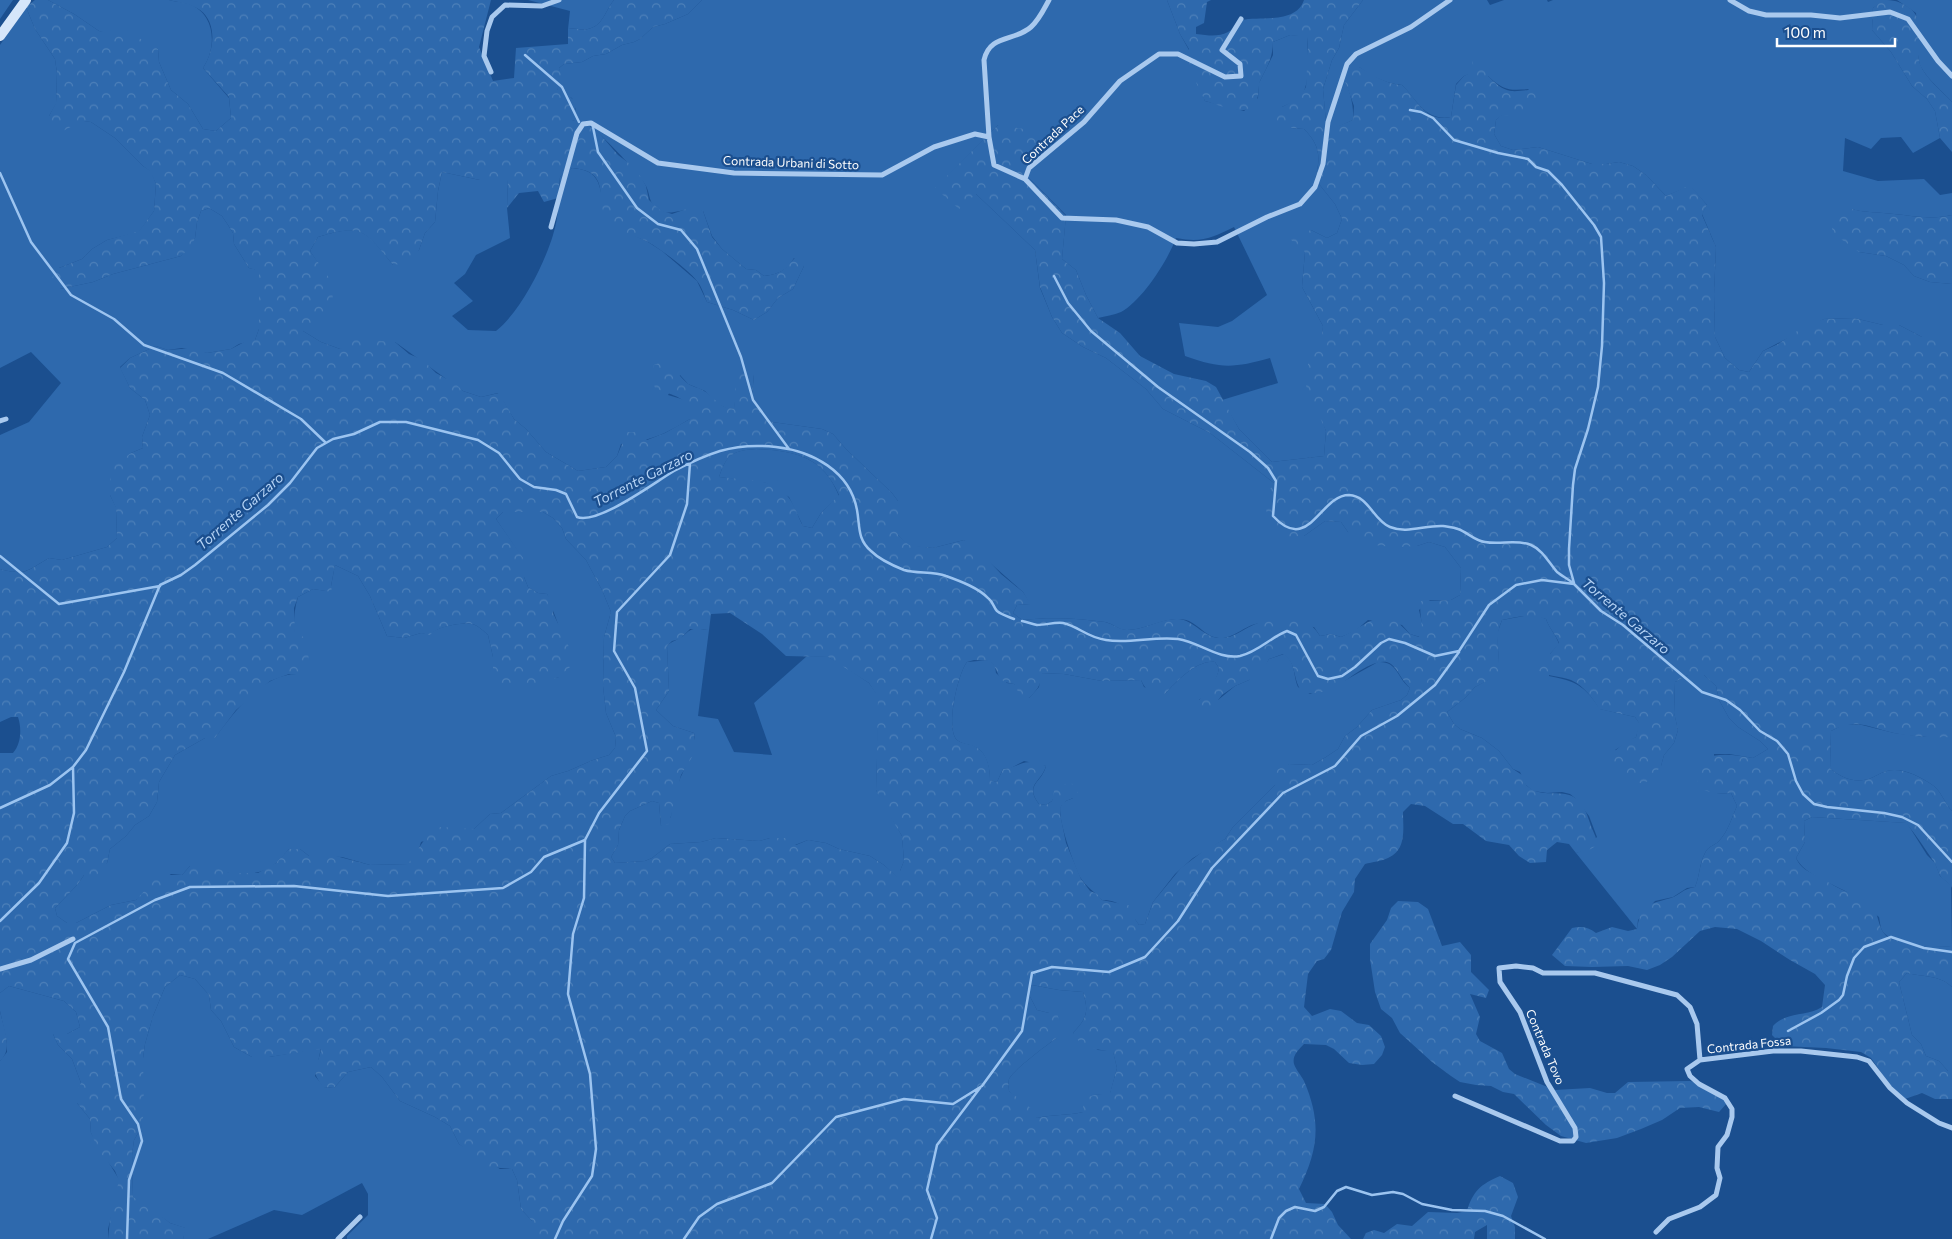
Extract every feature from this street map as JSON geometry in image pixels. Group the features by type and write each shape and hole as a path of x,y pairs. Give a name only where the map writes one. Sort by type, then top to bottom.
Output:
{"street":[{"path":"0,36 26,0"},
{"path":"491,72 484,56 487,31 492,17 505,6 542,6 559,0"},
{"path":"1049,0 1031,27 1018,35 992,44 986,50 984,60 989,137 994,165 1024,178 1062,218 1116,220 1148,226 1177,243 1194,244 1217,242 1268,216 1300,204 1315,187 1323,164 1328,122 1347,64 1356,54 1411,27 1450,0"},
{"path":"1730,0 1749,11 1766,15 1811,15 1830,18 1890,12 1908,19 1938,61 1952,76"},
{"name":"Contrada Pace","path":"1024,178 1029,168 1084,122 1120,81 1159,54 1178,54 1225,77 1241,76 1240,64 1222,50 1240,19"},
{"name":"Contrada Urbani di Sotto","path":"551,228 576,133 583,124 591,123 658,163 734,173 882,175 934,147 975,134 989,137"},
{"path":"0,969 31,960 73,940"},
{"name":"Contrada Tovo","path":"1455,1096 1560,1141 1572,1141 1576,1138 1575,1128 1547,1082 1520,1012 1500,982 1499,968 1516,966 1533,968 1543,973 1595,973 1677,995 1690,1007 1697,1024 1700,1060"},
{"name":"Contrada Fossa","path":"1700,1060 1773,1051 1801,1050 1857,1057 1869,1061 1890,1088 1908,1103 1939,1123 1952,1128"},
{"path":"1656,1232 1669,1219 1700,1206 1716,1195 1720,1178 1717,1168 1718,1147 1727,1135 1732,1117 1732,1109 1725,1098 1690,1076 1687,1069 1700,1060"},
{"path":"338,1239 360,1217"}],"green space":[{"path":"0,0 13,0 0,19"},
{"path":"35,0 48,0 74,14 99,31 141,39 158,49 159,62 171,90 188,104 203,129 216,131 231,118 229,97 203,68 212,46 210,22 200,10 169,0 491,0 479,47 493,81 514,78 516,48 568,44 568,29 585,29 597,25 614,0 702,0 688,14 653,27 634,42 622,45 606,54 593,56 582,62 564,64 559,68 563,79 557,89 575,101 576,106 572,120 587,124 599,133 641,177 646,186 649,200 660,210 672,214 692,207 703,211 712,237 722,249 746,269 756,270 764,276 772,275 782,271 801,253 804,266 793,289 778,298 767,312 754,320 733,310 707,302 699,283 681,266 651,244 611,225 605,217 598,182 594,176 585,171 572,168 560,177 558,198 544,202 538,191 519,193 507,208 508,180 480,180 442,172 435,222 425,233 419,250 407,263 393,265 376,244 362,233 345,231 318,237 310,251 332,282 333,305 322,319 303,331 321,342 340,349 356,339 395,342 409,354 423,360 436,373 456,384 463,391 481,397 499,393 514,419 526,429 546,452 578,471 606,467 617,456 627,432 638,432 647,440 665,433 690,419 687,405 684,401 655,388 651,374 654,365 664,361 671,365 688,384 702,390 721,405 729,408 734,408 736,373 741,365 748,367 754,374 752,396 763,415 772,422 822,429 833,434 898,501 898,535 909,545 933,548 964,540 975,546 1001,574 1023,592 1031,604 1017,605 1013,613 1022,620 1053,618 1105,622 1127,630 1165,620 1178,619 1189,622 1208,635 1219,638 1234,635 1258,623 1287,620 1306,622 1320,636 1331,634 1341,637 1371,621 1391,616 1410,634 1419,637 1421,632 1421,601 1451,600 1460,595 1461,568 1445,547 1429,542 1417,546 1399,547 1355,542 1341,522 1325,521 1304,536 1284,537 1273,530 1267,518 1265,497 1274,483 1210,433 1163,409 1146,389 1106,358 1083,347 1062,333 1052,317 1040,287 1035,250 976,194 959,209 935,188 998,125 1037,131 1039,141 1026,175 1066,216 1062,259 1076,270 1098,318 1120,333 1140,356 1174,374 1206,381 1216,387 1239,429 1272,462 1324,456 1326,431 1306,386 1309,353 1321,343 1323,326 1302,287 1305,252 1290,239 1311,230 1327,238 1337,233 1342,219 1335,204 1315,179 1318,152 1313,140 1304,129 1279,127 1275,116 1282,107 1299,98 1306,87 1307,37 1290,35 1273,42 1271,57 1260,81 1258,98 1253,106 1241,110 1226,108 1205,101 1189,66 1189,49 1180,34 1167,0 1211,0 1207,2 1204,23 1196,27 1196,34 1216,35 1227,33 1242,20 1277,18 1294,13 1300,8 1304,0 1363,0 1344,25 1339,48 1332,60 1323,89 1326,122 1331,129 1353,120 1354,106 1343,76 1344,66 1352,63 1382,80 1402,85 1423,109 1435,117 1442,118 1451,117 1456,85 1464,76 1472,72 1473,57 1482,57 1488,67 1488,76 1501,87 1511,91 1524,90 1538,94 1526,116 1502,115 1496,120 1494,134 1501,146 1513,150 1538,147 1592,164 1619,162 1633,166 1646,175 1666,196 1690,185 1707,205 1702,215 1716,247 1715,337 1725,358 1739,370 1749,372 1763,351 1778,344 1806,325 1824,319 1854,318 1883,325 1899,325 1922,337 1952,337 1952,737 1908,735 1856,724 1840,727 1831,731 1830,768 1843,777 1853,780 1869,779 1882,772 1892,770 1904,771 1921,778 1935,787 1952,811 1952,888 1941,877 1934,862 1906,823 1812,817 1804,821 1805,842 1796,858 1800,865 1808,871 1842,890 1868,900 1875,909 1882,931 1891,939 1914,944 1952,946 1952,987 1937,978 1907,973 1899,982 1912,1035 1921,1044 1926,1056 1939,1061 1948,1071 1952,1071 1952,1099 1935,1099 1922,1093 1905,1099 1896,1094 1871,1058 1861,1052 1783,1046 1772,1035 1773,1026 1784,1018 1822,1007 1825,985 1815,974 1761,941 1737,929 1715,927 1700,931 1672,957 1660,965 1647,970 1628,966 1565,966 1552,955 1572,928 1590,929 1596,933 1612,927 1628,931 1637,929 1641,914 1648,906 1695,887 1705,853 1722,837 1737,806 1731,793 1716,794 1701,789 1695,775 1702,759 1721,755 1753,758 1768,749 1729,718 1719,700 1716,686 1704,675 1688,675 1675,682 1674,712 1678,730 1674,743 1664,755 1661,766 1651,779 1643,784 1619,775 1607,758 1625,742 1636,737 1639,723 1635,717 1599,709 1588,693 1571,680 1539,671 1537,658 1550,654 1559,643 1546,619 1524,616 1502,620 1498,633 1499,671 1495,677 1475,687 1465,698 1447,712 1454,724 1460,729 1482,738 1499,751 1513,769 1525,777 1526,785 1534,791 1569,795 1577,799 1584,808 1597,845 1591,849 1576,853 1569,844 1557,842 1547,850 1546,862 1530,863 1519,856 1509,845 1486,841 1463,824 1453,824 1425,806 1411,804 1403,812 1403,838 1398,850 1388,858 1365,864 1355,879 1354,892 1342,912 1331,950 1324,959 1317,961 1308,974 1304,1007 1312,1016 1330,1009 1341,1011 1357,1023 1369,1025 1381,1036 1385,1047 1382,1055 1374,1064 1349,1063 1334,1049 1326,1045 1304,1044 1294,1058 1294,1064 1310,1096 1315,1123 1314,1149 1299,1189 1306,1203 1325,1204 1332,1212 1338,1225 1351,1239 531,1239 532,1221 521,1209 517,1180 512,1169 489,1167 459,1144 450,1126 400,1101 382,1077 371,1067 348,1072 334,1088 323,1087 315,1071 321,1049 269,1057 252,1057 234,1047 221,1021 211,1010 209,995 195,979 180,975 165,987 153,1016 145,1044 143,1058 144,1112 141,1128 134,1140 132,1155 133,1197 145,1203 170,1223 186,1228 183,1239 108,1239 111,1210 119,1181 115,1171 99,1151 91,1133 90,1119 77,1103 76,1092 81,1083 72,1059 58,1045 53,1034 67,1034 80,1027 76,1012 64,1001 9,986 0,993 0,753 13,753 16,749 19,741 20,726 18,717 11,717 0,722 0,569 16,572 26,571 49,558 62,560 107,547 117,538 116,508 110,495 110,480 113,466 131,453 143,448 142,437 150,415 145,400 130,388 120,368 130,358 156,346 168,350 193,348 207,353 231,349 248,340 255,340 259,329 259,271 249,268 234,244 233,233 222,216 209,208 201,211 191,247 181,256 113,274 93,282 60,289 50,281 59,268 82,259 92,249 107,240 139,231 154,211 156,184 150,171 115,138 91,122 82,121 61,132 49,132 49,116 56,103 57,73 55,59 35,29 26,7","holes":["756,449 795,454 806,458 824,472 839,495 821,513 812,528 803,526 789,498 775,486 757,481 719,477 728,459 741,451","503,512 543,512 553,518 562,528 566,539 586,560 602,590 611,612 604,637 603,686 606,713 616,737 615,748 609,755 551,776 501,813 490,814 474,829 441,827 431,830 408,864 370,865 336,856 309,856 300,849 289,849 276,863 258,873 230,873 205,864 190,866 182,875 159,875 136,900 111,905 76,923 67,923 57,916 55,908 84,875 97,875 107,863 110,849 126,836 135,825 149,816 157,802 159,782 175,755 205,738 215,738 236,710 270,681 289,674 309,671 308,642 300,634 295,634 294,608 298,597 313,589 332,592 331,586 335,565 358,576 370,596 387,636 404,638 421,633 430,635 433,632 450,626 472,624 488,635 493,657 493,673 498,684 524,688 559,677 570,667 570,649 553,613 554,606 547,594 538,593 528,587 524,577 524,559 496,519","730,613 762,634 786,656 828,657 869,683 878,697 876,790 902,836 904,861 900,871 900,879 870,856 839,849 826,843 808,840 796,845 785,838 770,838 759,841 716,838 701,842 670,844 645,861 615,863 611,857 618,845 619,830 625,816 630,811 652,801 659,803 661,826 669,824 681,775 696,748 694,733 673,726 656,710 669,691 667,646 672,641 680,639 690,629 709,630 711,614","1283,654 1291,663 1297,683 1303,693 1314,693 1333,689 1361,670 1377,663 1385,662 1393,666 1410,688 1407,695 1401,700 1372,710 1357,727 1345,736 1338,749 1326,757 1312,765 1289,764 1276,770 1275,785 1233,827 1225,839 1206,849 1181,868 1153,902 1145,924 1139,925 1135,919 1137,912 1132,906 1102,900 1097,894 1090,891 1081,879 1066,843 1060,814 1061,806 1078,792 1076,785 1069,783 1055,787 1052,801 1046,805 1039,804 1033,788 1046,766 1028,762 1003,769 997,782 990,780 987,759 977,748 957,740 952,725 954,701 963,668 967,662 974,660 990,661 1003,681 1014,684 1021,697 1029,698 1038,687 1041,673 1064,674 1102,681 1141,680 1150,692 1165,694 1187,672 1201,664 1215,662 1219,668 1215,680 1201,697 1197,707 1201,713 1209,712 1222,695 1262,672 1269,659","1032,985 1083,992 1086,1014 1073,1033 1083,1047 1113,1052 1117,1068 1110,1093 1094,1095 1083,1099 1083,1112 1037,1118 1032,1109 1009,1091 1009,1079 1012,1075 1031,1057 1057,1038 1061,1028 1057,1012 1049,1013 1037,1010 1027,991"]},
{"path":"48,0 169,0 189,4 198,9 205,15 209,23 212,42 208,60 203,68 229,98 231,118 216,131 203,129 188,104 171,90 159,62 158,49 99,31 74,14"},
{"path":"528,0 614,0 597,25 583,30 568,29 570,11"},
{"path":"702,0 1167,0 1180,34 1189,50 1189,57 1205,101 1244,111 1258,98 1259,83 1273,55 1273,42 1290,35 1307,36 1308,68 1304,93 1300,98 1282,107 1291,128 1304,129 1313,140 1318,152 1315,179 1335,204 1342,219 1337,233 1327,238 1311,230 1305,252 1302,287 1323,326 1318,408 1326,431 1324,456 1272,462 1239,429 1222,400 1278,383 1270,358 1247,364 1228,366 1208,363 1185,356 1179,323 1218,327 1232,321 1267,295 1234,227 1200,240 1176,238 1161,268 1146,290 1129,307 1121,312 1098,318 1076,270 1062,259 1066,215 1026,175 998,125 936,188 976,194 1035,250 1040,288 1052,317 1062,333 1083,347 1106,358 1146,389 1163,409 1210,433 1274,483 1304,536 1325,521 1341,522 1348,532 1417,546 1429,542 1445,547 1461,568 1460,595 1451,600 1430,600 1419,610 1423,627 1420,637 1410,634 1402,625 1368,620 1355,631 1341,637 1331,634 1320,636 1314,627 1261,623 1225,638 1219,638 1210,636 1193,623 1181,619 1174,619 1134,630 1121,629 1108,623 1084,620 1053,618 1022,620 1013,613 1017,605 1030,604 1023,592 964,540 933,548 909,546 898,535 898,501 833,434 822,429 772,422 763,415 752,396 754,374 736,395 734,408 728,409 718,404 705,391 688,384 680,375 668,395 685,400 690,409 690,419 657,436 621,444 617,456 606,467 578,471 546,452 526,429 514,419 498,393 481,397 463,391 395,342 340,349 321,342 303,331 320,266 310,251 318,237 354,230 369,237 393,265 419,250 425,233 435,222 442,172 480,180 508,180 507,208 510,238 476,255 465,274 454,283 473,301 452,316 468,330 496,331 505,323 522,300 544,260 553,235 558,213 560,177 572,168 586,171 597,180 611,224 662,251 697,281 707,302 733,310 754,320 767,312 778,298 793,289 804,266 794,258 782,271 764,276 756,270 746,269 722,249 712,236 703,211 686,210 669,213 657,209 652,203 643,181 618,153 592,127 572,120 572,114 576,109 572,98 560,94 557,89 560,74 559,68 564,64 582,62 593,56 606,54 622,45 634,42 653,27 688,14"},
{"path":"1363,0 1487,0 1490,5 1504,0 1547,0 1548,2 1553,0 1885,0 1873,8 1872,30 1891,52 1912,86 1927,99 1935,111 1940,138 1913,153 1901,137 1881,138 1871,149 1845,138 1843,171 1878,181 1924,179 1940,195 1952,193 1952,215 1923,217 1851,209 1859,252 1886,256 1904,265 1914,276 1930,282 1952,284 1952,337 1922,337 1899,325 1883,325 1854,318 1824,319 1763,351 1749,372 1739,370 1725,358 1715,337 1716,247 1702,214 1707,205 1690,186 1666,196 1646,175 1633,166 1619,162 1592,164 1538,147 1513,150 1501,146 1494,134 1496,120 1529,89 1516,90 1502,87 1488,76 1488,67 1464,76 1456,84 1451,117 1442,118 1428,113 1402,85 1379,79 1359,67 1343,76 1351,98 1353,120 1331,130 1326,123 1323,89 1332,60 1339,48 1344,25"},
{"path":"1883,0 1902,3 1914,12 1919,25 1918,56 1922,69 1952,102 1952,152 1940,138 1935,111 1927,99 1912,86 1891,52 1872,30 1873,8"},
{"path":"1897,0 1952,0 1952,102 1931,81 1921,67 1917,49 1916,13"},
{"path":"26,7 35,29 55,59 57,73 56,104 49,116 91,122 115,138 143,166 151,171 156,184 154,211 139,232 107,240 92,249 82,259 59,268 60,289 93,282 113,274 181,256 195,238 197,222 201,211 209,208 222,216 228,225 233,233 234,244 249,268 259,270 259,329 255,340 239,344 231,349 207,353 182,348 168,350 156,346 130,358 120,367 130,388 145,400 150,415 142,437 143,448 131,453 110,495 116,507 117,538 107,547 62,560 49,558 26,571 15,572 0,569 0,435 29,422 61,383 31,352 0,368 0,45"},
{"path":"1852,209 1923,217 1952,215 1952,284 1930,282 1914,276 1904,265 1886,256 1859,252 1834,234 1830,223 1836,213"},
{"path":"756,449 795,454 816,464 825,472 839,496 821,513 812,528 803,526 789,497 766,483 719,477 731,455 741,451"},
{"path":"503,512 543,512 553,518 562,528 566,539 586,560 602,590 611,612 604,637 603,686 606,713 616,737 615,748 609,755 551,776 501,813 490,814 474,829 460,829 421,842 418,852 409,864 370,865 342,857 309,856 300,849 289,849 275,864 260,872 240,874 190,866 182,875 171,874 136,900 111,905 76,923 67,923 57,916 55,908 84,875 107,863 110,849 126,836 135,825 149,816 157,802 159,782 175,755 205,738 215,738 240,706 261,687 285,675 298,674 294,616 298,597 313,589 327,591 331,586 335,565 358,576 370,596 387,636 404,638 421,633 430,634 438,629 450,626 472,624 488,635 493,657 493,673 545,680 559,677 558,624 547,594 538,593 528,587 524,577 523,559 496,519"},
{"path":"1524,616 1539,616 1546,619 1558,641 1559,644 1550,654 1549,676 1566,680 1579,686 1590,695 1600,709 1635,717 1640,724 1636,737 1615,750 1661,766 1664,755 1674,743 1678,730 1674,713 1675,682 1688,675 1704,675 1716,686 1719,700 1729,718 1768,749 1753,758 1729,754 1714,754 1716,794 1731,793 1737,806 1730,824 1719,841 1706,851 1695,887 1687,888 1673,897 1655,901 1638,920 1637,929 1576,853 1583,850 1597,837 1589,816 1575,798 1570,794 1562,792 1547,793 1533,791 1526,785 1520,772 1513,769 1499,751 1482,738 1460,729 1454,724 1447,712 1465,698 1475,687 1488,680 1499,664 1497,634 1502,620"},
{"path":"697,628 709,630 698,716 718,719 734,752 772,755 754,703 807,656 828,657 869,683 879,697 876,790 902,836 904,861 900,871 900,880 884,865 870,856 839,849 826,843 808,840 795,845 770,838 759,841 716,838 701,842 670,844 645,861 615,863 611,857 618,845 619,830 625,816 630,811 652,801 659,803 661,826 671,817 675,794 694,749 695,739 694,733 673,726 656,710 669,691 667,646"},
{"path":"1284,654 1291,661 1298,687 1310,694 1317,691 1326,691 1378,662 1385,662 1393,667 1410,688 1407,695 1401,700 1372,710 1357,727 1345,736 1338,749 1326,757 1312,765 1289,764 1275,785 1233,827 1225,839 1193,858 1175,874 1153,902 1145,924 1139,925 1128,910 1119,904 1102,900 1080,877 1067,842 1060,812 1063,803 1073,798 1055,794 1052,801 1046,805 1039,804 1033,792 1035,784 1046,766 1024,761 1011,768 1003,769 997,782 990,780 985,757 979,749 957,740 954,734 952,725 954,701 963,668 967,662 990,660 995,666 996,673 1007,683 1014,684 1029,698 1039,687 1041,673 1064,674 1102,681 1141,680 1144,687 1165,694 1187,672 1201,664 1215,662 1219,668 1216,677 1209,689 1199,700 1218,700 1235,686 1249,680 1269,659"},
{"path":"1845,724 1862,725 1894,733 1925,737 1952,737 1952,811 1935,787 1910,773 1893,770 1882,772 1869,779 1858,780 1848,779 1834,772 1830,768 1831,731"},
{"path":"1812,817 1907,823 1927,855 1935,863 1940,876 1951,885 1952,946 1915,945 1888,937 1882,930 1879,917 1847,892 1812,874 1800,864 1796,858 1805,842 1804,821"},
{"path":"1398,901 1418,902 1428,909 1442,946 1460,942 1471,955 1471,972 1489,990 1486,998 1470,994 1480,1017 1476,1034 1480,1041 1502,1053 1509,1069 1515,1074 1555,1090 1590,1088 1607,1093 1615,1093 1628,1082 1690,1081 1699,1083 1728,1102 1719,1112 1699,1107 1680,1108 1662,1120 1617,1138 1586,1143 1561,1136 1546,1125 1514,1094 1503,1092 1491,1086 1460,1082 1432,1062 1400,1033 1392,1018 1381,1009 1375,992 1370,959 1370,944 1387,920 1391,908"},
{"path":"1907,973 1937,978 1952,987 1952,1071 1948,1071 1939,1061 1926,1056 1921,1044 1912,1035 1899,982"},
{"path":"180,975 195,979 209,995 211,1010 221,1021 234,1047 252,1057 269,1057 321,1048 315,1076 324,1087 334,1088 348,1072 371,1067 382,1077 400,1101 450,1126 459,1144 500,1169 512,1169 517,1180 521,1209 532,1221 533,1236 531,1239 347,1239 347,1236 368,1215 368,1194 362,1183 302,1215 274,1210 208,1239 183,1239 185,1228 170,1223 133,1197 132,1155 134,1140 141,1128 145,1044 153,1016 165,987"},
{"path":"1032,985 1083,992 1086,1014 1073,1033 1098,1050 1113,1051 1117,1068 1110,1094 1094,1095 1083,1112 1037,1118 1009,1091 1009,1079 1012,1075 1031,1057 1057,1038 1049,1013 1037,1010 1027,991"},
{"path":"9,986 64,1001 76,1012 80,1027 67,1034 53,1034 58,1045 72,1059 81,1083 77,1103 90,1119 91,1133 120,1181 108,1229 108,1239 0,1239 0,1061 7,1052 7,1042 0,1011 0,993"},
{"path":"0,1011 7,1044 4,1056 0,1061"},
{"path":"1500,1176 1513,1183 1518,1197 1511,1216 1515,1227 1515,1239 1487,1239 1487,1225 1475,1232 1474,1239 1363,1239 1366,1233 1374,1230 1384,1233 1397,1224 1412,1226 1428,1212 1457,1213 1467,1211 1475,1193 1483,1185"}],"waterway":[{"path":"525,55 562,87 579,122"},
{"path":"1410,110 1421,112 1433,118 1454,140 1498,153 1528,159 1536,167 1548,171 1562,185 1594,225 1601,237 1604,283 1602,346 1598,387 1588,429 1575,469 1573,485 1569,565 1574,583"},
{"path":"593,127 598,152 637,208 658,224 681,230 697,249 741,357 753,400 789,449"},
{"path":"0,173 31,242 71,295 114,319 144,345 223,373 301,419 326,443"},
{"path":"1054,276 1068,303 1091,331 1158,387 1250,452 1268,468 1276,481 1273,516 1285,526 1296,529 1305,526 1339,498 1349,495 1356,496 1384,524 1396,529 1452,527 1481,541 1491,543 1520,542 1531,545 1542,553 1557,572 1573,583"},
{"name":"Torrente Garzaro","path":"0,808 50,785 73,767 86,750 124,672 160,585 181,575 195,565 268,505 290,483 317,448 333,439 354,434 380,422 406,422 478,440 499,453 520,479 534,487 556,490 566,494 577,517 586,518 612,509 674,471 720,451 740,447 762,446 790,449 803,453 827,465 846,484 853,496 857,510 861,537 874,554 904,570 941,574 969,585 985,595 997,611 1014,619"},
{"path":"555,1239 563,1221 592,1176 596,1149 590,1074 568,994 573,934 584,898 585,840 599,813 647,751 635,688 614,651 617,612 670,555 687,504 690,463"},
{"path":"0,556 59,604 160,586"},
{"name":"Torrente Garzaro","path":"1022,621 1037,625 1063,623 1094,637 1106,640 1178,639 1232,657 1247,654 1287,631 1296,635 1318,676 1328,679 1342,676 1355,667 1381,643 1389,639 1405,643 1435,656 1459,651 1489,605 1516,585 1542,580 1574,584 1601,611 1623,625 1702,692 1726,700 1740,710 1760,731 1777,741 1788,754 1796,781 1803,794 1814,804 1902,817 1918,825 1952,862"},
{"path":"684,1239 699,1217 717,1204 772,1183 836,1117 904,1099 953,1104 982,1086 1022,1031 1032,973 1052,967 1109,972 1145,957 1178,921 1212,868 1283,793 1335,766 1361,736 1397,716 1435,685 1459,652"},
{"path":"0,921 39,883 67,843 74,813 73,767"},
{"path":"127,1239 129,1180 142,1141 138,1124 121,1099 108,1027 68,959 75,943 155,900 190,887 294,886 388,896 503,888 531,872 544,857 585,840"},
{"path":"1788,1031 1821,1013 1839,1000 1843,995 1847,976 1854,958 1864,947 1891,937 1924,948 1952,952"},
{"path":"931,1239 937,1218 927,1190 937,1145 980,1088"},
{"path":"1271,1239 1279,1218 1286,1211 1295,1207 1315,1211 1324,1207 1337,1191 1346,1187 1372,1195 1393,1192 1403,1194 1422,1204 1452,1210 1485,1211 1503,1216 1545,1239"}]}
